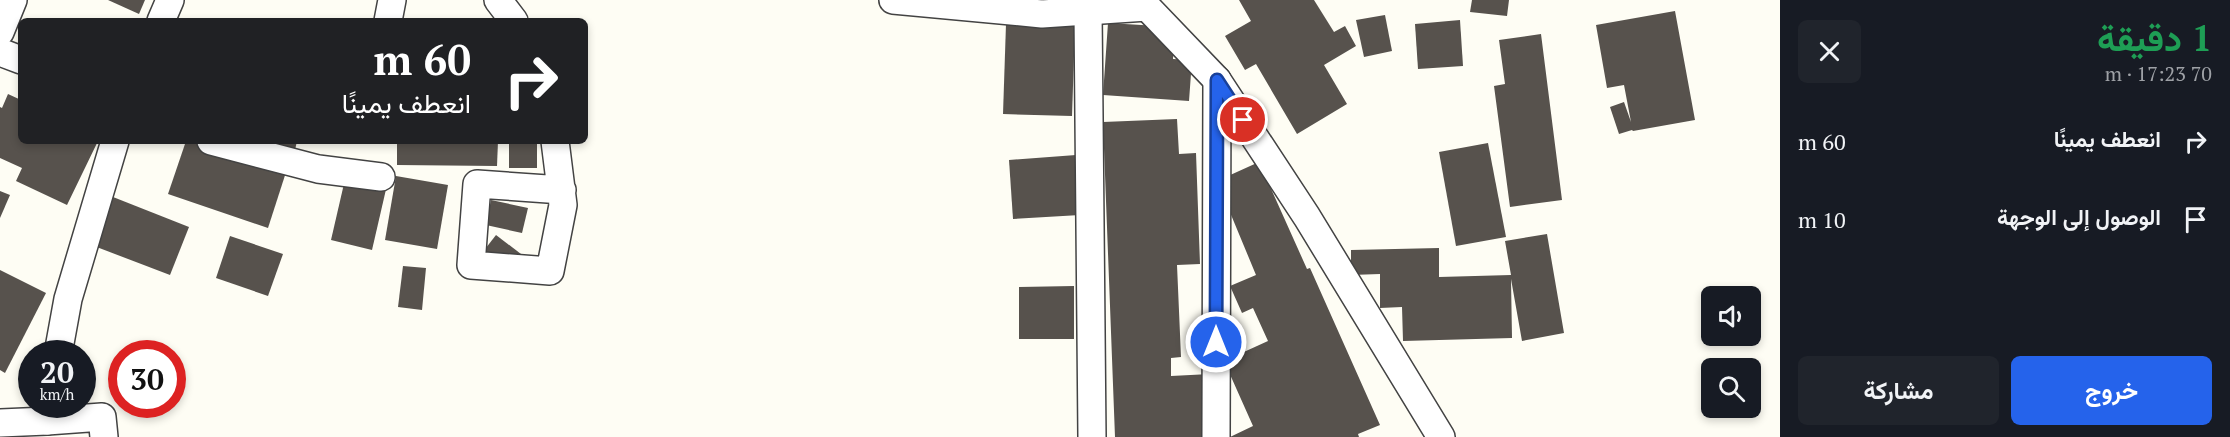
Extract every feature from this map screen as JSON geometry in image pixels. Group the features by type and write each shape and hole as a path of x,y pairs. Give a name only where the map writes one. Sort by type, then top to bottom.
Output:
{"street":[{"path":"0,32 13,0"},
{"path":"162,18 170,0"},
{"path":"389,18 392,0"},
{"path":"498,0 512,18"},
{"path":"902,1 1042,14 1091,5 1145,3 1217,80 1307,218 1441,437"},
{"path":"1091,5 1092,437"},
{"path":"0,52 18,59"},
{"path":"1216,437 1217,80"},
{"path":"61,340 68,299 114,144"},
{"path":"222,144 318,169 381,177"},
{"path":"555,144 561,190"},
{"path":"96,417 102,417 104,437"},
{"path":"0,423 24,418"}],"building":[{"path":"108,0 145,0 139,14"},
{"path":"1239,0 1314,0 1334,32 1345,26 1356,46 1324,65 1347,104 1297,134 1256,64 1245,70 1225,36 1251,21"},
{"path":"1472,0 1509,0 1507,16 1470,12"},
{"path":"1675,11 1695,120 1619,134 1610,107 1624,102 1631,122 1624,85 1607,88 1596,25"},
{"path":"1385,15 1392,51 1364,57 1356,20"},
{"path":"1460,20 1463,66 1418,69 1415,24"},
{"path":"1108,23 1175,27 1173,59 1192,60 1189,101 1103,95"},
{"path":"1006,24 1075,26 1072,116 1003,114"},
{"path":"1541,34 1562,200 1510,207 1494,86 1505,84 1499,40"},
{"path":"8,94 18,99 18,144 97,144 67,205 16,181 22,168 0,158 0,107 2,108"},
{"path":"1177,119 1179,154 1196,153 1200,264 1177,265 1181,357 1171,358 1171,376 1210,374 1212,437 1115,437 1103,122"},
{"path":"1488,143 1506,237 1456,246 1439,152"},
{"path":"185,144 223,144 288,166 268,228 168,194"},
{"path":"270,144 296,144 295,150"},
{"path":"397,144 498,144 497,166 397,165"},
{"path":"509,144 537,144 537,168 509,168"},
{"path":"1076,155 1080,215 1013,219 1009,160"},
{"path":"1259,162 1307,269 1310,268 1380,425 1358,434 1359,437 1230,437 1253,426 1224,361 1268,341 1253,308 1242,313 1230,286 1256,275 1217,181"},
{"path":"346,175 387,185 372,250 331,240"},
{"path":"396,176 448,185 437,249 385,240"},
{"path":"0,191 10,195 0,218"},
{"path":"113,197 189,227 170,275 94,246"},
{"path":"491,200 528,208 522,233 486,225"},
{"path":"1547,234 1564,333 1522,341 1511,279 1512,338 1403,341 1402,307 1380,308 1380,274 1351,275 1351,250 1439,248 1439,277 1511,275 1505,241"},
{"path":"496,235 521,254 507,272 482,253"},
{"path":"230,236 283,254 268,296 216,278"},
{"path":"403,266 426,268 422,310 398,307"},
{"path":"0,270 46,293 22,340 18,340 18,348 5,373 0,370"},
{"path":"1074,286 1074,339 1019,339 1019,287"}],"route":[{"path":"1216,342 1217,80 1243,120"}]}
